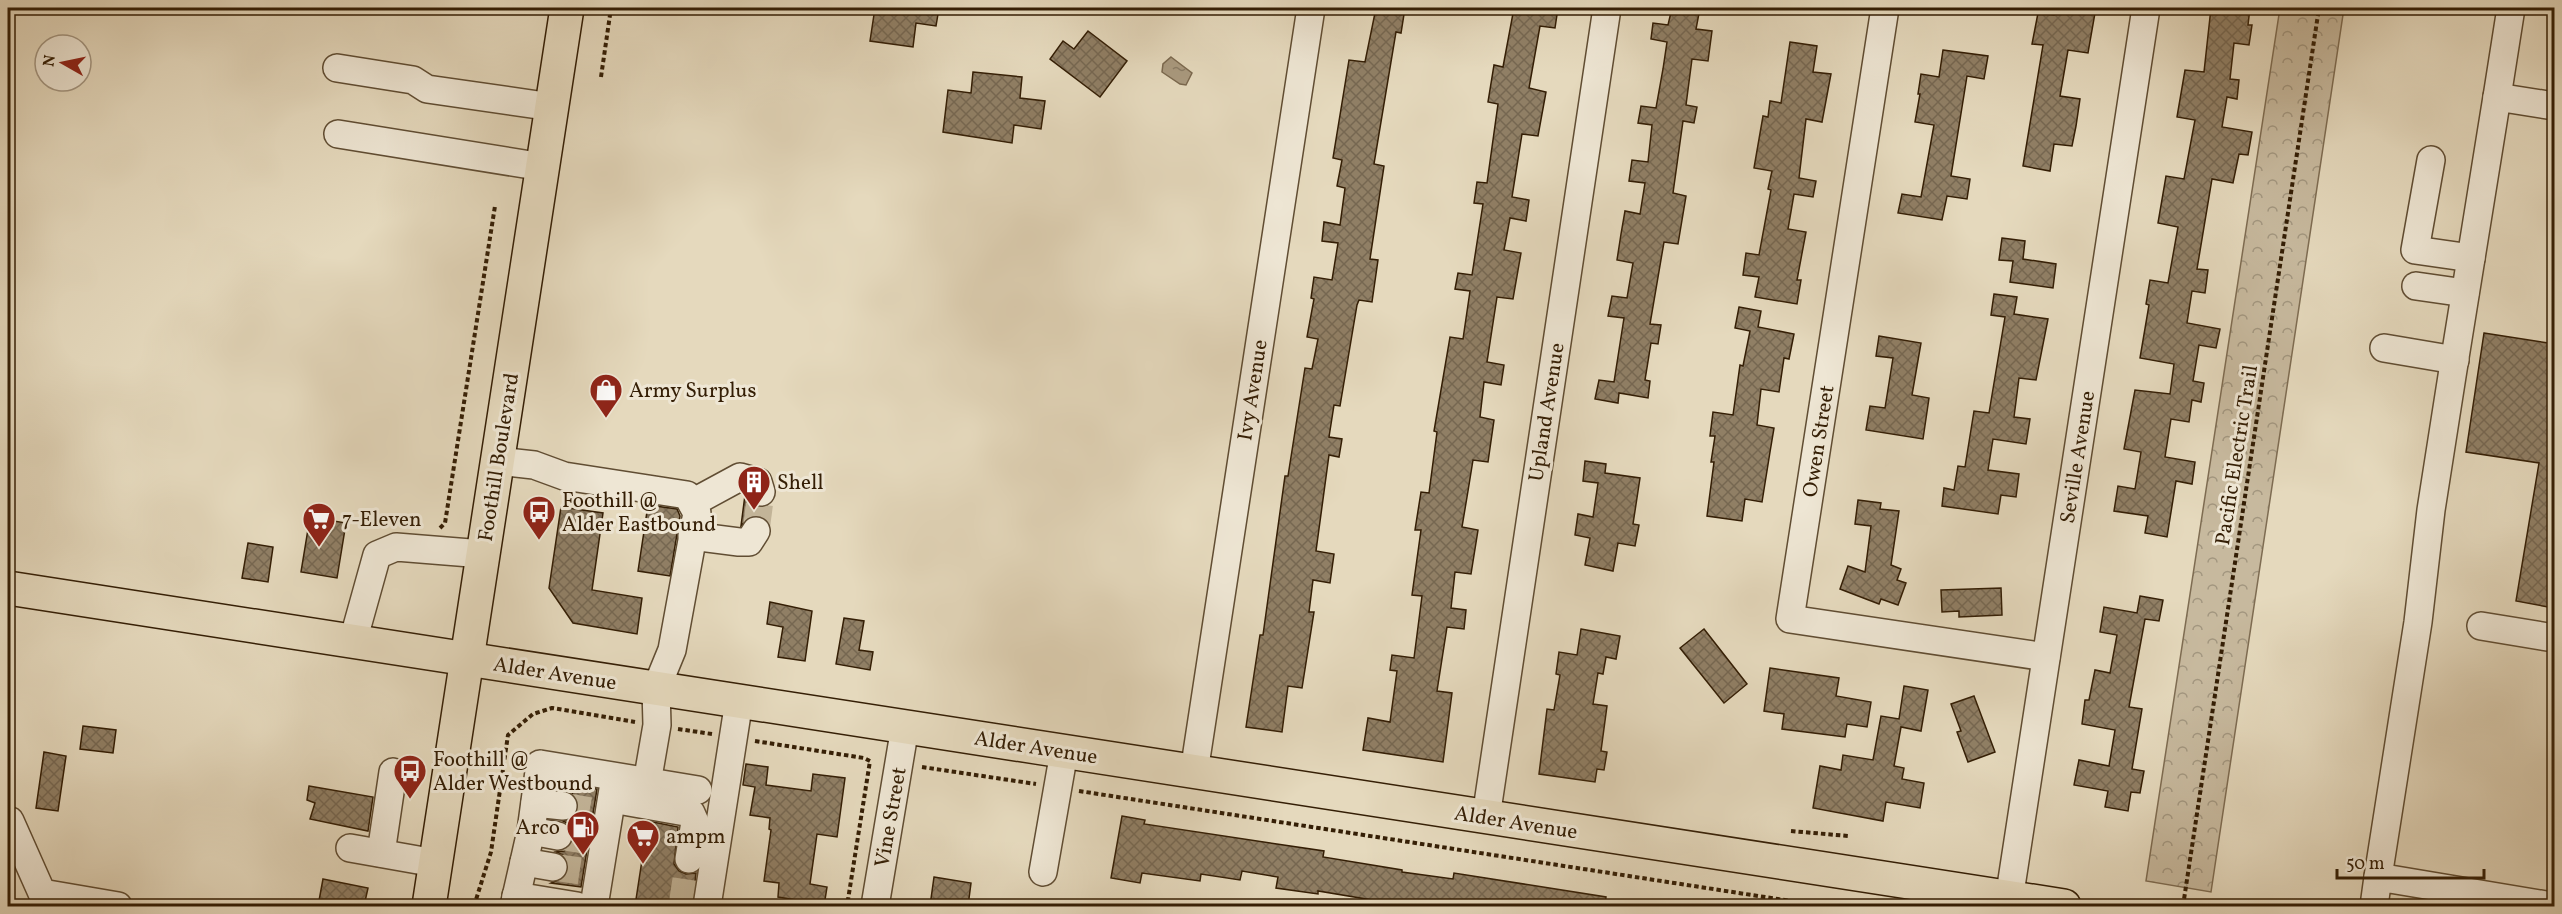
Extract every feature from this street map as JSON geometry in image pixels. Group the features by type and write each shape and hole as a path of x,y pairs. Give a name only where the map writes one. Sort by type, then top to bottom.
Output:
{"main road":[{"name":"Foothill Boulevard","path":"429,906 567,8"},
{"name":"Alder Avenue","path":"8,588 1486,817 2009,902 2064,906"}],"street":[{"name":"Ivy Avenue","path":"1194,772 1311,8"},
{"name":"Upland Avenue","path":"1486,817 1607,8"},
{"name":"Owen Street","path":"1885,8 1790,619 2046,657"},
{"name":"Seville Avenue","path":"2009,902 2146,8"},
{"path":"2374,906 2418,622 2432,510 2465,292 2511,8"},
{"path":"337,68 413,80 427,89 552,107"},
{"path":"2497,96 2554,106"},
{"path":"338,135 543,167"},
{"path":"2431,160 2415,250 2471,258"},
{"path":"2416,286 2465,292"},
{"path":"2384,348 2455,360"},
{"path":"497,461 534,465 564,476 687,495 697,513 672,650 656,689 657,725 647,783"},
{"path":"692,503 740,477 758,482 761,492"},
{"path":"692,536 749,542 756,531"},
{"path":"353,641 377,555 396,547 483,554"},
{"path":"2481,626 2554,638"},
{"path":"707,906 740,701"},
{"name":"Vine Street","path":"875,906 905,727"},
{"path":"1043,872 1064,752"},
{"path":"577,906 515,901 531,831 540,764 608,800 692,813 695,822 690,859"},
{"path":"381,853 393,772"},
{"path":"608,800 647,783 698,790"},
{"path":"594,906 593,873 608,800"},
{"path":"536,803 562,806"},
{"path":"8,821 10,821 42,893 118,906"},
{"path":"531,831 558,836"},
{"path":"350,848 435,863"},
{"path":"524,862 553,867"},
{"path":"2378,877 2552,906"}],"path":[{"path":"601,77 611,8"},
{"name":"Pacific Electric Trail","path":"2183,906 2319,8"},
{"path":"430,550 436,530 445,523 495,206"},
{"path":"918,766 1822,906"},
{"path":"1791,831 1848,836"}],"green space":[{"path":"2280,8 2344,8 2211,892 2146,881"}],"water":[{"path":"1171,57 1192,73 1186,85 1180,84 1162,72 1163,64"}],"building":[{"path":"875,8 939,8 936,26 916,23 913,47 870,41"},
{"path":"1376,8 1405,8 1401,33 1396,32 1374,164 1384,166 1370,259 1378,260 1372,302 1359,300 1357,305 1340,406 1334,405 1329,437 1342,439 1339,457 1329,455 1316,551 1334,554 1330,583 1313,580 1309,612 1314,612 1302,688 1288,686 1282,732 1246,727 1260,635 1263,635 1285,476 1288,476 1305,368 1312,369 1318,339 1307,337 1314,299 1311,298 1314,277 1332,280 1338,243 1322,241 1324,222 1340,225 1345,188 1337,186 1342,160 1333,158 1349,60 1365,62"},
{"path":"1514,8 1558,8 1555,28 1540,26 1529,88 1546,92 1538,136 1522,134 1512,197 1529,200 1526,221 1510,218 1504,250 1521,253 1513,299 1497,297 1487,362 1504,365 1501,385 1484,382 1480,417 1494,420 1488,462 1473,460 1462,527 1478,530 1471,574 1455,572 1451,608 1466,610 1464,629 1447,627 1437,691 1452,693 1443,762 1363,750 1368,718 1390,722 1397,671 1390,670 1392,655 1414,658 1422,596 1412,595 1421,530 1415,530 1421,492 1429,493 1437,432 1434,431 1450,337 1463,339 1470,291 1455,289 1458,273 1472,275 1483,204 1474,203 1477,182 1487,183 1498,104 1488,102 1494,65 1503,67"},
{"path":"1672,8 1700,8 1696,29 1712,31 1708,61 1692,59 1686,105 1697,107 1694,123 1683,121 1673,193 1686,196 1678,244 1664,242 1650,324 1661,325 1658,344 1651,343 1645,380 1650,381 1648,398 1619,393 1618,403 1595,399 1599,380 1614,382 1624,318 1608,316 1612,296 1627,298 1633,263 1617,260 1621,234 1625,211 1640,214 1645,183 1629,181 1632,160 1648,162 1652,125 1638,123 1641,106 1656,108 1663,69 1667,42 1651,39 1653,23 1668,25"},
{"path":"2056,8 2095,13 2088,53 2068,50 2060,96 2080,99 2076,126 2072,146 2054,144 2050,171 2023,166 2043,45 2032,44 2038,13 2054,15"},
{"path":"2211,8 2250,8 2248,25 2252,25 2249,45 2234,43 2230,79 2239,80 2237,99 2227,97 2222,127 2252,132 2248,155 2239,154 2233,183 2212,179 2197,269 2208,270 2205,293 2192,291 2187,323 2220,329 2216,348 2199,345 2193,381 2204,383 2201,402 2192,400 2189,422 2171,419 2165,457 2195,462 2192,484 2176,481 2167,537 2145,533 2148,516 2114,511 2118,486 2135,489 2141,452 2124,449 2135,390 2170,394 2174,364 2140,358 2149,305 2146,304 2150,280 2168,283 2178,227 2158,223 2166,176 2184,179 2195,120 2177,117 2185,70 2204,72"},
{"path":"1088,31 1127,61 1100,97 1050,59 1063,41 1074,49"},
{"path":"1790,42 1817,46 1813,72 1831,74 1822,122 1806,119 1799,178 1816,181 1813,197 1794,194 1788,229 1806,232 1797,280 1801,280 1797,304 1755,297 1759,277 1743,275 1746,253 1759,255 1771,190 1768,189 1772,171 1754,168 1763,116 1768,117 1770,101 1781,103"},
{"path":"1943,50 1988,56 1984,79 1967,76 1951,176 1970,179 1967,199 1947,196 1942,220 1898,213 1902,194 1921,197 1934,125 1915,122 1920,94 1918,94 1921,74 1939,77"},
{"path":"973,72 1022,77 1020,98 1045,101 1041,129 1014,125 1012,143 943,132 948,90 971,93"},
{"path":"2002,238 2025,241 2023,259 2056,264 2053,288 2010,282 2013,261 1999,260"},
{"path":"1994,294 2017,297 2014,314 2048,319 2036,380 2019,378 2014,417 2030,419 2026,444 1993,439 1988,470 2019,474 2016,497 2001,495 1998,514 1942,506 1944,488 1954,490 1958,466 1965,467 1974,411 1989,413 2005,317 1991,315"},
{"path":"1739,307 1761,311 1758,327 1794,334 1789,359 1784,358 1779,392 1761,389 1757,425 1774,428 1762,502 1745,499 1742,521 1707,516 1714,462 1711,462 1715,436 1710,436 1713,412 1733,415 1740,365 1743,366 1750,331 1735,328"},
{"path":"2484,333 2554,344 2548,397 2554,398 2554,608 2516,601 2539,463 2466,452"},
{"path":"1879,336 1921,343 1912,395 1929,398 1923,439 1866,430 1870,406 1885,408 1893,358 1876,356"},
{"path":"1585,461 1606,464 1605,473 1640,478 1633,524 1639,525 1635,546 1618,543 1613,571 1585,565 1590,538 1575,535 1578,514 1593,517 1598,483 1583,481"},
{"path":"745,495 751,504 758,507 767,506 765,518 757,515 749,517 741,526"},
{"path":"1858,500 1881,503 1880,509 1899,511 1891,565 1901,569 1897,580 1906,583 1898,605 1881,599 1879,604 1840,589 1848,566 1865,572 1871,526 1855,524"},
{"path":"648,505 677,509 680,516 670,576 638,571"},
{"path":"561,507 603,513 592,590 642,598 637,634 573,623 549,588"},
{"path":"310,517 346,523 337,578 301,572"},
{"path":"248,543 273,547 268,582 242,578"},
{"path":"2001,588 2002,615 1959,617 1959,611 1942,612 1941,590"},
{"path":"2140,596 2163,600 2159,621 2145,619 2129,707 2142,709 2132,769 2144,771 2140,793 2131,792 2128,811 2105,807 2108,791 2074,785 2079,760 2109,766 2115,730 2082,724 2085,700 2089,700 2095,670 2110,673 2117,635 2100,632 2104,607 2137,613"},
{"path":"770,602 812,611 805,661 778,657 783,627 767,624"},
{"path":"844,618 864,621 859,650 873,652 870,670 836,664"},
{"path":"1581,629 1620,636 1616,659 1606,657 1603,674 1598,673 1593,704 1607,706 1601,751 1607,752 1604,770 1597,769 1595,782 1539,774 1547,709 1554,710 1560,675 1556,674 1559,652 1577,655"},
{"path":"1704,629 1747,684 1724,703 1680,648"},
{"path":"1770,668 1839,678 1836,696 1871,702 1867,727 1847,724 1845,737 1782,729 1784,714 1764,711"},
{"path":"1904,686 1928,690 1921,731 1901,727 1894,766 1904,768 1902,779 1924,783 1920,808 1886,802 1883,821 1813,808 1820,766 1841,770 1843,755 1873,760 1881,716 1899,719"},
{"path":"1974,696 1995,752 1968,762 1957,732 1961,731 1951,704"},
{"path":"83,726 116,730 113,753 80,749"},
{"path":"44,752 66,756 58,811 36,808"},
{"path":"746,764 768,767 766,785 811,791 813,774 845,778 837,837 817,834 810,884 827,887 824,906 802,906 803,901 778,897 779,883 764,881 771,830 769,829 770,818 750,815 755,787 743,785"},
{"path":"566,784 597,789 581,887 551,883 565,877 568,870 568,861 556,852 564,851 570,846 573,831 569,824 563,821 575,816 579,808 577,799 565,790"},
{"path":"309,786 373,797 368,831 310,819 315,803 307,800"},
{"path":"1122,816 1145,820 1144,824 1324,851 1323,857 1402,870 1402,872 1453,879 1454,873 1606,897 1605,906 1408,906 1318,891 1318,894 1276,888 1278,877 1242,871 1240,880 1201,874 1200,881 1142,873 1140,883 1111,878"},
{"path":"648,821 678,827 674,864 679,871 686,874 696,873 692,906 635,906"},
{"path":"934,877 971,883 968,906 930,906"},
{"path":"323,879 368,888 364,906 318,906"}],"tunnel":[{"path":"756,531 761,492"},
{"path":"563,806 596,812"},
{"path":"558,836 591,841"},
{"path":"682,906 689,859"},
{"path":"553,867 587,872"}],"place":[{"name":"Army Surplus","path":"606,419"},
{"name":"Shell","path":"754,511"},
{"name":"Foothill @ Alder Eastbound","path":"539,541"},
{"name":"7-Eleven","path":"319,548"},
{"name":"Foothill @ Alder Westbound","path":"410,800"},
{"name":"Arco","path":"583,856"},
{"name":"ampm","path":"643,865"}]}
